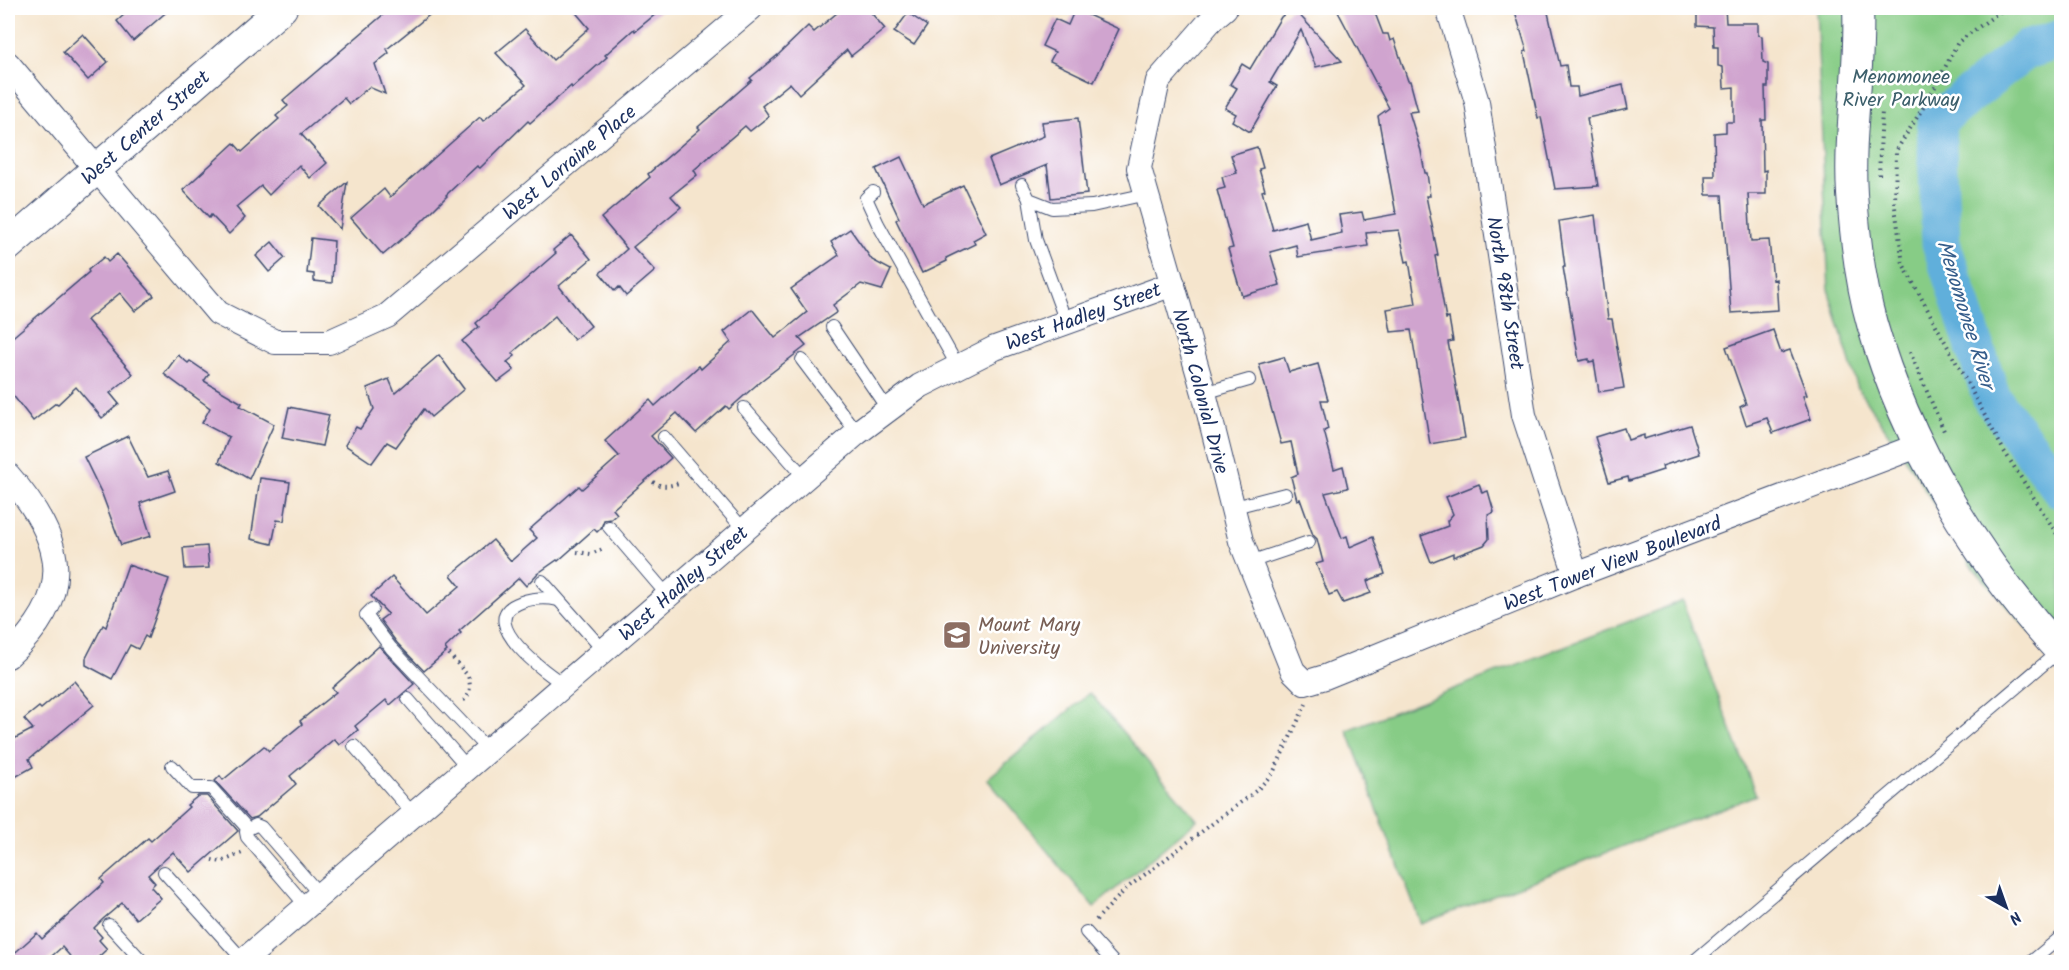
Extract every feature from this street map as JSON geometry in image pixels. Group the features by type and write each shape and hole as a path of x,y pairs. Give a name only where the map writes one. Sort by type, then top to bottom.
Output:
{"street":[{"name":"West Center Street","path":"8,246 282,8"},
{"name":"West Lorraine Place","path":"8,64 218,313 275,342 329,342 387,316 751,8"},
{"name":"North Colonial Drive","path":"1225,8 1212,19 1158,81 1139,168 1203,393 1231,508 1293,671 1305,683"},
{"name":"North 98th Street","path":"1448,8 1477,102 1524,416 1576,575"},
{"path":"1858,8 1859,34 1852,191 1858,260 1872,324 1894,387 1934,443 1930,468 1979,550 2020,606 2060,652"},
{"name":"West Hadley Street","path":"243,962 857,433 920,386 995,348 1173,284"},
{"name":"West Tower View Boulevard","path":"1305,683 1576,575 1934,443"},
{"path":"8,475 32,505 45,527 56,561 56,581 51,598 40,620 25,641 8,656"}],"lane":[{"path":"1022,185 1029,200 1036,240 1066,322"},
{"path":"873,192 866,198 879,225 958,367"},
{"path":"1029,200 1052,208 1092,206 1147,194"},
{"path":"832,327 888,410"},
{"path":"802,360 857,433"},
{"path":"1203,393 1250,380"},
{"path":"744,408 805,478"},
{"path":"664,437 744,530"},
{"path":"1231,508 1285,494"},
{"path":"609,528 668,596"},
{"path":"1250,562 1309,543"},
{"path":"542,581 604,651"},
{"path":"558,600 548,598 523,601 513,605 506,612 504,621 506,629 529,658 548,675 565,685"},
{"path":"372,609 366,615 391,648 488,750"},
{"path":"1692,963 2060,652"},
{"path":"408,699 468,768"},
{"path":"354,746 414,815"},
{"path":"172,766 192,788 211,788 248,829"},
{"path":"256,825 261,827 314,901 260,853 247,837 248,829 256,825"},
{"path":"164,872 243,962"},
{"path":"109,925 143,963"},
{"path":"1086,932 1113,963"},
{"path":"2031,963 2061,936"}],"path":[{"path":"2005,8 1958,42 1931,95 1896,151 1895,207 1903,264 2004,451 2061,542"},
{"path":"1879,178 1882,104"},
{"path":"1908,347 1934,443"},
{"path":"653,482 666,487 682,481 694,472"},
{"path":"577,552 591,554 597,552 618,538"},
{"path":"450,654 468,676 470,686 467,697 450,712"},
{"path":"1086,932 1127,888 1257,790 1273,773 1309,698 1305,683"},
{"path":"212,860 220,862 242,853 260,853"}],"green space":[{"name":"Menomonee River Parkway","path":"1816,8 2061,8 2061,666 1970,564 1915,473 1858,389 1829,292"},
{"path":"1682,601 1756,795 1421,924 1347,730"},
{"path":"1090,693 1197,820 1094,907 987,779"}],"building":[{"path":"132,8 171,8 133,41 117,21"},
{"path":"391,8 438,8 387,49 389,53 375,64 385,94 369,87 349,104 344,98 301,134 327,163 310,178 299,165 269,195 261,186 236,207 245,218 229,234 211,215 209,218 183,190 234,143 242,152 279,119 276,116 288,106 283,100"},
{"path":"572,8 663,8 635,31 634,29 572,88 571,86 530,123 528,121 480,168 477,166 415,228 383,255 351,218 384,189 390,197 480,117 483,121 526,85 496,53 525,29 553,60 589,28"},
{"path":"843,8 867,8 885,29 851,56 847,50 799,94 790,83 762,106 769,116 750,131 745,126 694,170 697,175 671,196 681,207 633,247 655,271 626,296 619,287 615,291 600,273 627,249 601,218 650,177 648,174 700,129 698,127 752,80 750,78 808,26 814,32"},
{"path":"1293,8 1342,61 1316,67 1301,30 1270,82 1277,86 1250,132 1232,121 1236,114 1225,108 1237,88 1230,84 1242,64 1250,69 1281,17"},
{"path":"1336,8 1373,8 1383,34 1388,34 1390,41 1394,39 1408,81 1410,81 1418,111 1409,112 1425,173 1427,173 1430,196 1426,196 1438,255 1435,256 1446,319 1449,318 1453,341 1448,342 1465,438 1430,444 1411,330 1391,332 1387,309 1416,304 1409,261 1406,262 1399,230 1366,233 1368,246 1298,257 1296,245 1270,252 1280,285 1242,296 1228,249 1233,248 1217,190 1225,188 1222,177 1237,173 1231,155 1257,147 1263,168 1259,169 1265,190 1262,191 1273,230 1306,221 1311,240 1342,233 1339,215 1362,212 1364,220 1396,214 1378,116 1389,108"},
{"path":"1514,8 1547,8 1560,66 1566,65 1569,87 1577,87 1578,96 1623,85 1628,109 1587,118 1598,186 1555,189 1541,117 1538,118 1524,52 1527,51"},
{"path":"1697,8 1725,8 1726,23 1758,23 1758,35 1762,36 1763,62 1768,64 1768,87 1765,87 1766,120 1762,120 1766,194 1748,194 1751,241 1769,240 1773,280 1776,279 1778,310 1731,313 1722,195 1706,195 1705,176 1715,176 1714,133 1726,132 1726,122 1734,122 1734,87 1724,88 1723,67 1718,66 1718,47 1714,47 1713,27 1697,26"},
{"path":"1075,9 1119,29 1094,82 1050,61 1055,52 1042,46 1055,19 1068,25"},
{"path":"908,13 927,26 914,45 894,32"},
{"path":"83,34 108,62 88,80 63,52"},
{"path":"1078,118 1087,194 1051,198 1047,165 999,185 989,159 1044,136 1042,122"},
{"path":"901,157 923,204 963,185 986,233 973,240 975,244 922,273 896,220 899,218 876,169"},
{"path":"347,182 340,229 319,206"},
{"path":"1595,215 1608,319 1612,319 1624,388 1599,392 1594,361 1589,362 1589,359 1579,361 1563,267 1565,267 1559,221"},
{"path":"850,229 872,260 891,270 882,290 861,284 833,305 837,312 799,338 806,346 729,409 726,406 696,433 677,413 651,436 671,458 613,509 617,514 611,519 604,520 597,532 594,529 558,561 537,574 526,586 519,578 459,631 461,633 445,648 447,651 424,671 397,643 380,620 388,614 371,596 392,577 426,615 460,586 451,575 493,540 511,561 537,538 529,530 579,486 582,489 619,456 605,441 650,400 655,406 699,366 701,369 731,342 724,332 752,309 775,338 807,312 791,289 839,255 831,242"},
{"path":"571,235 591,259 559,286 591,326 574,340 555,316 512,353 515,356 507,362 514,370 498,382 462,341 479,327 476,323 556,253 553,250"},
{"path":"311,238 334,241 332,283 314,281 314,274 307,273"},
{"path":"272,242 285,258 269,272 256,256"},
{"path":"117,254 154,296 135,311 120,293 87,320 133,374 110,393 119,404 102,418 76,387 58,404 56,403 33,421 8,389 8,341 104,257 108,262"},
{"path":"1773,330 1781,353 1790,350 1807,395 1803,396 1811,419 1773,433 1767,418 1746,425 1740,407 1746,404 1726,347"},
{"path":"178,355 209,374 204,381 242,403 240,406 274,424 249,479 219,462 229,437 202,423 210,408 164,374"},
{"path":"439,355 464,389 431,417 424,409 396,447 387,442 372,463 345,445 356,427 360,429 374,409 367,388 389,379 395,393"},
{"path":"1284,357 1289,372 1318,364 1328,400 1321,400 1328,429 1324,431 1334,469 1343,466 1348,488 1325,493 1342,538 1347,536 1350,547 1373,537 1385,574 1367,581 1371,593 1343,603 1337,592 1329,595 1316,564 1323,562 1317,539 1313,535 1300,499 1297,500 1291,477 1298,474 1291,442 1281,444 1259,364"},
{"path":"289,407 329,415 322,446 282,438"},
{"path":"1690,425 1699,454 1662,466 1663,470 1629,481 1628,477 1609,482 1595,437 1624,428 1628,440 1644,435 1644,439"},
{"path":"128,436 148,477 168,471 175,491 140,503 151,536 121,545 102,494 84,457"},
{"path":"260,478 290,482 284,521 277,520 272,544 251,539"},
{"path":"1479,484 1482,493 1488,491 1494,512 1488,515 1489,539 1484,545 1453,557 1453,553 1431,562 1421,536 1448,526 1447,521 1453,514 1446,497"},
{"path":"207,546 209,568 185,569 183,548"},
{"path":"128,565 169,579 148,638 145,636 138,649 130,645 112,679 86,665 86,658 103,625 106,627"},
{"path":"379,646 414,684 390,705 386,700 355,726 358,730 339,745 334,739 290,776 296,784 257,817 250,819 215,781 220,776 223,780 264,746 269,751 302,724 300,721 336,692 332,688"},
{"path":"74,681 94,705 29,759 33,767 8,781 8,742 33,729 24,719 39,707 41,709"},
{"path":"198,796 207,796 238,831 191,872 173,852 148,875 155,883 151,887 161,898 136,919 122,903 94,928 102,937 99,940 107,949 92,963 76,963 62,947 44,963 8,963 8,959 37,933 42,939 104,883 101,879 148,838 151,841"}],"waterway":[{"name":"Menomonee River","path":"2062,39 2026,50 1936,121 1941,243 1992,399 2062,490"}],"place":[{"name":"Mount Mary University","path":"957,635"}]}
